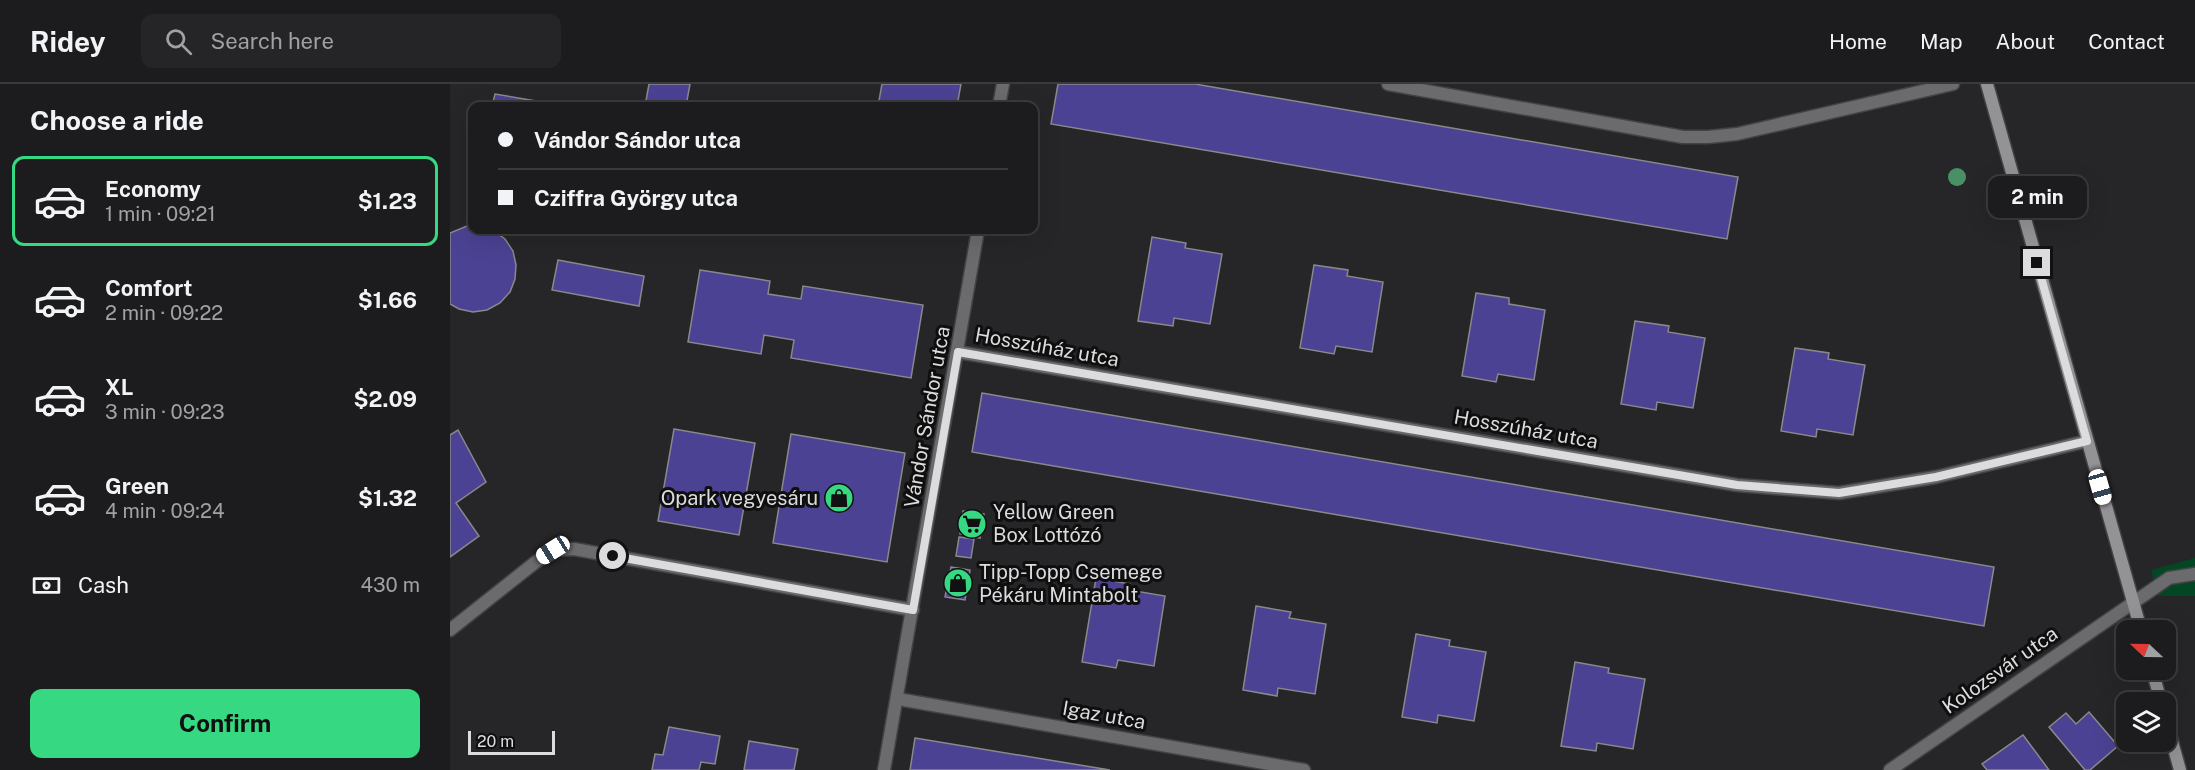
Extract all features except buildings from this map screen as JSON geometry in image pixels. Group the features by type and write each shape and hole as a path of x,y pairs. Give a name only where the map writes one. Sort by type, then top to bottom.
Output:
{"main road":[{"path":"1988,84 2138,620"},
{"path":"2175,752 2180,770"}],"street":[{"path":"1000,102 1004,84"},
{"path":"1388,84 1683,137 1708,137 1737,134 1953,84"},
{"name":"Vándor Sándor utca","path":"885,770 977,234"},
{"name":"Hosszúház utca","path":"958,352 1737,485 1839,493 1936,477 2087,441"},
{"path":"450,630 553,550 574,549 913,610"},
{"name":"Kolozsvár utca","path":"1890,770 2169,578 2195,574"},
{"name":"Igaz utca","path":"898,699 1305,770"}],"green space":[{"path":"2195,558 2195,596 2158,596 2151,570"}],"place":[{"name":"Opark vegyesáru","path":"839,498"},
{"name":"Yellow Green Box Lottózó","path":"972,524"},
{"name":"Tipp-Topp Csemege Pékáru Mintabolt","path":"958,583"}],"route":[{"path":"613,556 913,610 958,352 1737,485 1839,493 1936,477 2087,441 2037,263"}]}
